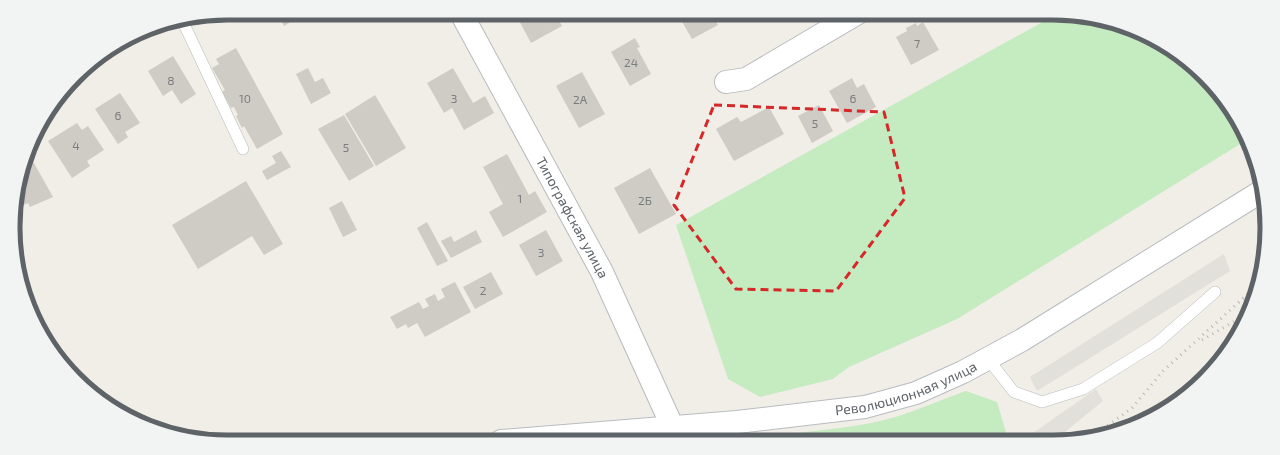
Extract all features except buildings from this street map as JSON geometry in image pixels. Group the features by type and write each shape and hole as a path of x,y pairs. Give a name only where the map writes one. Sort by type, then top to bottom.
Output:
{"main road":[{"name":"Типографская улица","path":"464,20 602,272 673,428"},
{"path":"726,82 746,79 846,20"},
{"name":"Революционная улица","path":"580,435 673,428 865,407 916,393 988,359 1022,340 1257,193"}],"lane":[{"path":"184,25 243,149"},
{"path":"988,359 1014,392 1042,402 1083,389 1157,343 1215,292"}],"highlighted area":[{"path":"714,105 884,112 905,198 836,291 736,289 674,205"}],"shaded area":[{"path":"1224,254 1230,271 1037,391 1030,377"},
{"path":"1096,389 1103,401 1061,435 1030,435"}],"green space":[{"path":"1046,20 1066,20 1106,27 1144,41 1168,55 1189,71 1209,91 1225,112 1242,143 957,319 849,367 833,379 760,397 728,379 676,225"},
{"path":"966,391 997,402 1007,435 786,435 855,426 908,413"}],"railway":[{"path":"1103,429 1132,408 1163,371 1249,293"},
{"path":"1202,340 1239,319"}]}
